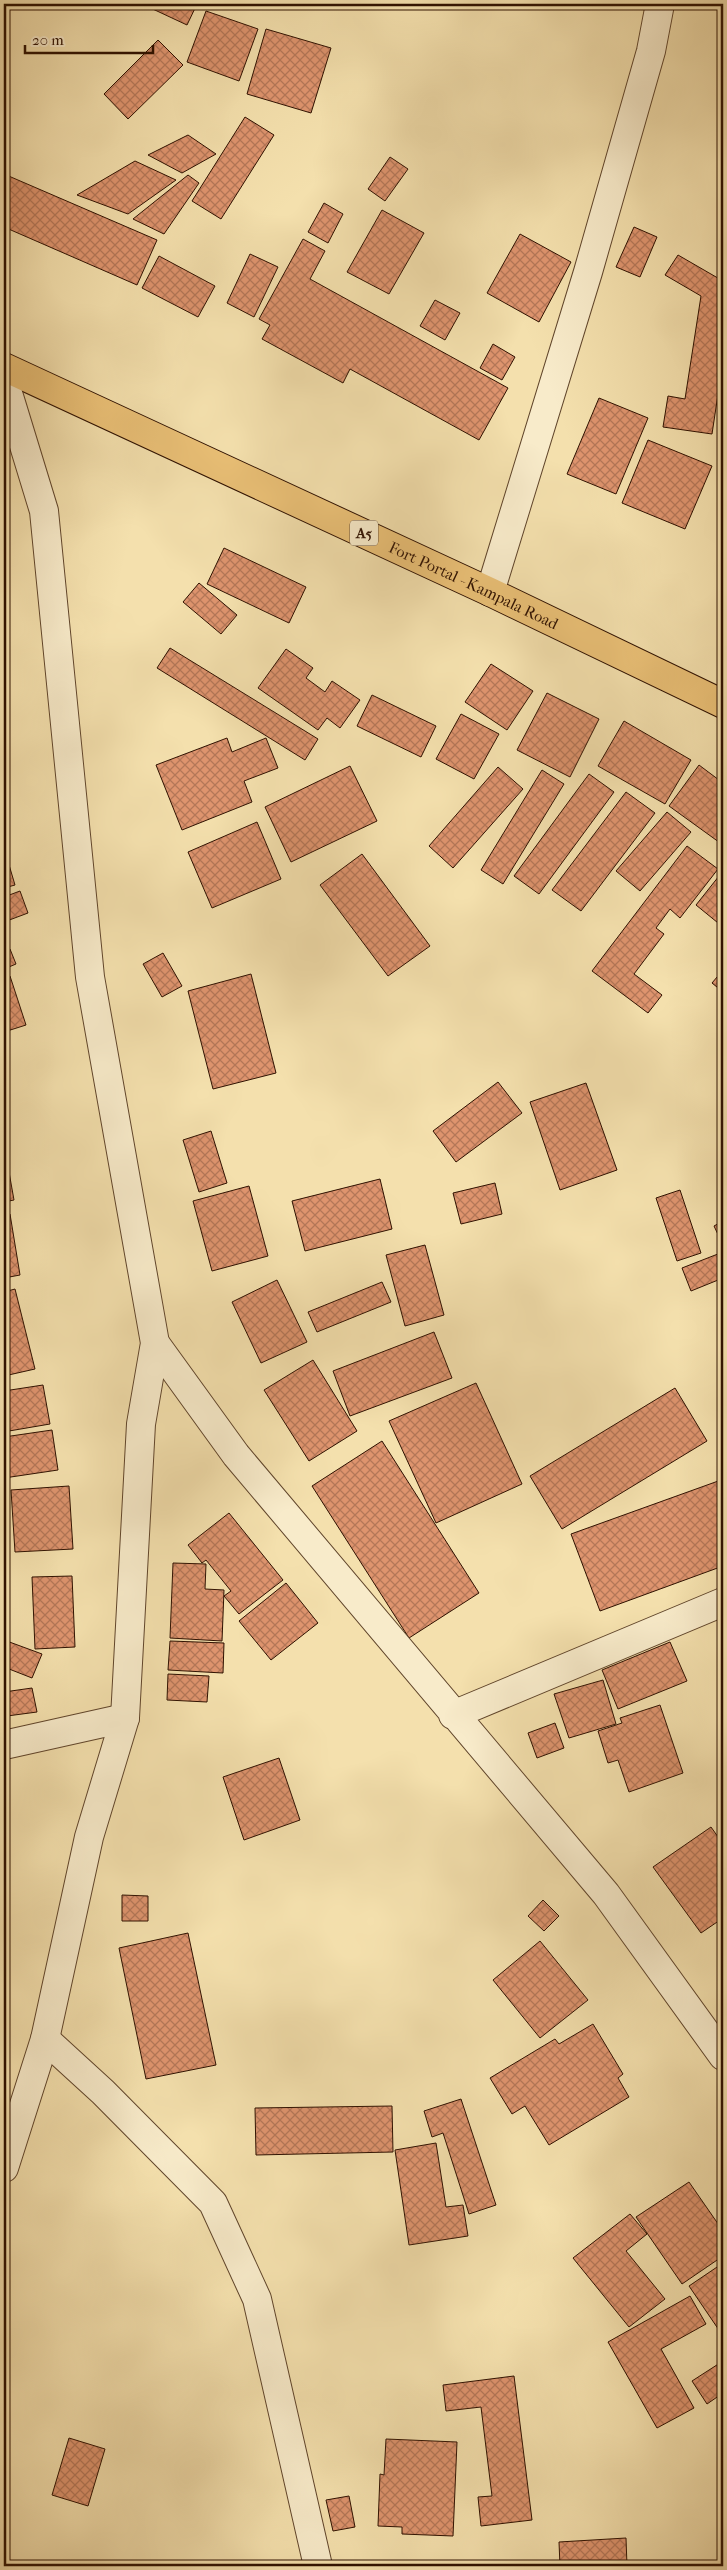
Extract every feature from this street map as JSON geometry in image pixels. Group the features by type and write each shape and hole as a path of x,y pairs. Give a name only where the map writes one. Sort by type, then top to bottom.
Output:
{"main road":[{"name":"Fort Portal - Kampala Road","path":"4,367 490,592 723,704"}],"street":[{"path":"490,592 588,272 651,51 660,4"},
{"path":"4,380 44,511 90,977 155,1343 141,1424 125,1718 89,1837 45,2039 4,2168"},
{"path":"155,1343 236,1455 453,1715 606,1894 723,2056"},
{"path":"453,1715 723,1602"},
{"path":"4,1746 125,1718"},
{"path":"45,2039 103,2092 213,2203 257,2299 318,2566"}],"building":[{"path":"142,4 197,4 187,25"},
{"path":"206,11 258,29 239,81 187,62"},
{"path":"266,29 331,48 311,113 247,94"},
{"path":"158,40 183,65 128,119 104,94"},
{"path":"245,117 274,135 221,219 192,201"},
{"path":"188,135 216,154 182,173 148,155"},
{"path":"390,157 408,169 385,201 368,189"},
{"path":"135,161 176,180 128,214 77,195"},
{"path":"4,174 157,240 137,285 4,227"},
{"path":"188,175 199,183 164,234 133,219"},
{"path":"324,203 343,214 328,243 308,232"},
{"path":"382,210 424,233 389,294 347,272"},
{"path":"634,227 657,237 640,277 616,267"},
{"path":"520,234 571,262 539,322 487,293"},
{"path":"303,239 325,251 310,279 508,388 479,440 350,369 343,383 262,339 270,325 259,319"},
{"path":"250,254 278,267 254,317 227,303"},
{"path":"678,255 723,281 723,361 712,434 663,427 668,396 685,399 701,296 665,275"},
{"path":"159,256 215,286 198,317 142,288"},
{"path":"435,300 460,313 445,340 420,326"},
{"path":"493,344 515,357 502,380 480,368"},
{"path":"599,398 648,418 616,494 567,474"},
{"path":"648,440 712,466 685,529 622,503"},
{"path":"224,548 306,587 289,623 207,584"},
{"path":"199,583 237,615 221,634 183,602"},
{"path":"170,648 318,739 305,760 157,668"},
{"path":"286,649 313,668 306,678 325,692 332,681 360,700 340,728 327,718 318,730 258,688"},
{"path":"491,664 533,691 507,730 465,702"},
{"path":"547,693 599,719 570,777 517,750"},
{"path":"372,695 436,726 421,757 357,726"},
{"path":"461,714 499,734 474,779 436,759"},
{"path":"624,721 691,760 665,804 598,766"},
{"path":"227,738 232,752 266,738 278,768 244,781 252,802 182,830 156,765"},
{"path":"699,765 723,783 723,845 669,806"},
{"path":"350,766 377,821 291,862 265,807"},
{"path":"498,767 523,789 453,868 429,846"},
{"path":"542,770 564,784 503,884 481,870"},
{"path":"589,774 614,792 539,894 514,876"},
{"path":"626,792 655,813 581,911 552,890"},
{"path":"667,812 691,832 640,891 616,871"},
{"path":"257,822 281,879 212,908 188,852"},
{"path":"687,846 718,869 680,918 670,909 656,928 664,934 634,974 662,995 648,1013 592,971"},
{"path":"4,848 15,885 4,888"},
{"path":"362,854 430,946 388,976 320,885"},
{"path":"723,871 723,927 696,905"},
{"path":"20,891 28,913 4,922 4,897"},
{"path":"10,949 16,964 4,969 4,951"},
{"path":"163,953 182,986 162,997 143,964"},
{"path":"723,970 723,992 712,983"},
{"path":"251,974 276,1073 213,1089 188,991"},
{"path":"10,976 26,1025 4,1032 4,979"},
{"path":"498,1082 522,1113 456,1162 433,1131"},
{"path":"586,1083 617,1170 560,1190 530,1102"},
{"path":"211,1131 227,1183 199,1192 183,1140"},
{"path":"4,1144 14,1200 4,1202"},
{"path":"380,1179 392,1229 305,1251 292,1201"},
{"path":"495,1183 502,1214 461,1224 453,1193"},
{"path":"249,1186 268,1256 212,1271 193,1201"},
{"path":"680,1190 701,1253 677,1261 656,1198"},
{"path":"10,1214 20,1275 4,1278 4,1215"},
{"path":"723,1221 723,1245 714,1226"},
{"path":"425,1245 444,1315 405,1326 386,1255"},
{"path":"723,1252 723,1278 691,1291 682,1268"},
{"path":"277,1280 307,1342 261,1363 232,1302"},
{"path":"382,1282 391,1302 317,1332 308,1312"},
{"path":"15,1289 35,1369 4,1376 4,1292"},
{"path":"434,1332 452,1378 350,1416 333,1371"},
{"path":"313,1360 357,1431 309,1461 264,1390"},
{"path":"476,1383 522,1484 436,1523 389,1421"},
{"path":"43,1385 50,1424 9,1431 4,1391"},
{"path":"675,1388 707,1441 562,1529 530,1476"},
{"path":"52,1430 58,1470 4,1478 4,1437"},
{"path":"382,1441 479,1593 409,1638 312,1486"},
{"path":"721,1480 723,1487 723,1566 600,1611 571,1534"},
{"path":"69,1486 73,1549 15,1552 11,1490"},
{"path":"229,1513 283,1580 239,1614 224,1596 231,1591 206,1560 202,1563 188,1545"},
{"path":"173,1563 206,1564 205,1589 224,1590 222,1641 170,1638"},
{"path":"72,1576 75,1647 35,1649 32,1577"},
{"path":"286,1583 318,1623 271,1660 239,1621"},
{"path":"4,1640 42,1654 32,1678 4,1667"},
{"path":"170,1641 224,1643 223,1673 168,1670"},
{"path":"670,1642 687,1681 618,1709 602,1670"},
{"path":"168,1674 209,1676 207,1702 167,1700"},
{"path":"603,1680 616,1724 569,1738 554,1694"},
{"path":"32,1688 37,1712 7,1716 4,1692"},
{"path":"660,1705 683,1773 629,1792 618,1760 608,1763 598,1731 622,1723 620,1718"},
{"path":"555,1723 564,1748 537,1758 528,1733"},
{"path":"279,1758 300,1820 244,1840 223,1777"},
{"path":"711,1827 723,1844 723,1918 701,1933 653,1867"},
{"path":"122,1895 148,1896 148,1921 122,1921"},
{"path":"543,1900 559,1916 544,1931 528,1916"},
{"path":"188,1933 216,2065 146,2079 119,1948"},
{"path":"540,1941 588,2000 540,2038 493,1980"},
{"path":"593,2024 623,2074 618,2078 629,2097 549,2145 525,2106 512,2114 490,2078 555,2039 559,2044"},
{"path":"461,2099 496,2205 469,2214 443,2133 432,2137 424,2111"},
{"path":"392,2106 393,2152 256,2155 255,2108"},
{"path":"436,2143 446,2207 463,2205 468,2236 409,2245 395,2150"},
{"path":"689,2182 723,2231 723,2256 682,2284 636,2217"},
{"path":"630,2214 647,2234 626,2251 665,2299 629,2327 573,2258"},
{"path":"723,2263 723,2336 689,2286"},
{"path":"690,2296 706,2324 661,2349 694,2408 657,2428 608,2342"},
{"path":"723,2361 723,2393 707,2404 692,2381"},
{"path":"514,2376 532,2520 481,2526 478,2497 492,2496 481,2407 446,2411 443,2385"},
{"path":"69,2438 105,2449 88,2506 52,2495"},
{"path":"386,2439 457,2442 453,2536 402,2534 402,2527 378,2526 380,2474 384,2475"},
{"path":"349,2496 355,2527 333,2531 326,2500"},
{"path":"626,2538 627,2566 560,2566 559,2542"}]}
